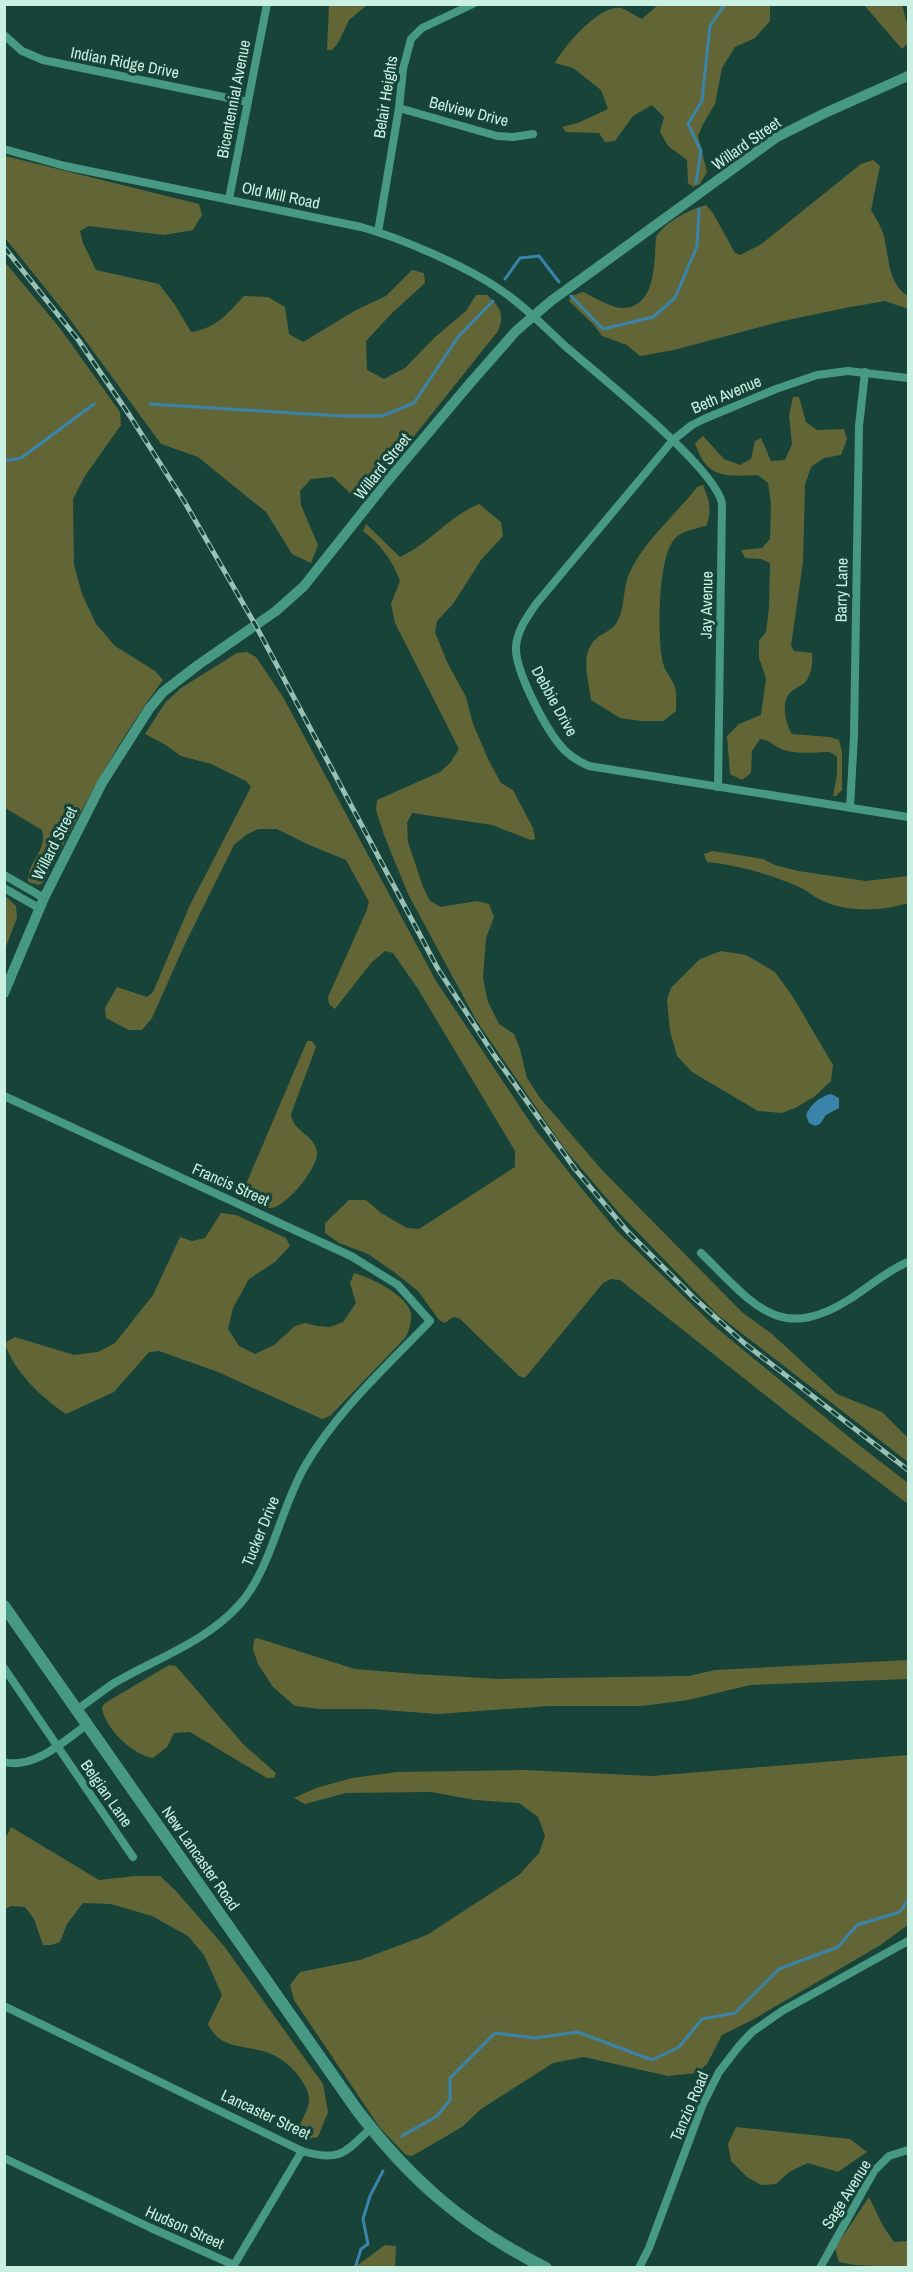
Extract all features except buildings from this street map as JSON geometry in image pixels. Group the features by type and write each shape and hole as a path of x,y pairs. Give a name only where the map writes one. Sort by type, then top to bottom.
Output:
{"main road":[{"name":"New Lancaster Road","path":"4,1605 371,2128"},
{"path":"371,2128 415,2178 442,2203 502,2245 546,2268"}],"street":[{"name":"Bicentennial Avenue","path":"229,199 267,4"},
{"name":"Belair Heights","path":"378,232 406,54 413,35 422,28 473,4"},
{"name":"Indian Ridge Drive","path":"4,35 22,51 43,60 248,102"},
{"name":"Willard Street","path":"4,993 41,903 102,783 149,709 163,692 286,603 304,586 385,484 516,331 777,137 909,76"},
{"name":"Belview Drive","path":"399,108 496,136 513,137 532,134"},
{"name":"Old Mill Road","path":"4,149 65,166 378,232 494,285 532,317"},
{"path":"532,317 673,440"},
{"name":"Beth Avenue","path":"673,440 692,425 776,389 831,372 864,372 909,378"},
{"name":"Barry Lane","path":"850,808 854,736 859,426 864,372"},
{"name":"Debbie Drive","path":"673,440 528,615 518,634 517,659 525,682 553,735 565,751 580,762 606,770 909,817"},
{"name":"Jay Avenue","path":"673,440 709,478 722,502 718,787"},
{"path":"4,875 41,903"},
{"path":"4,888 41,903"},
{"name":"Francis Street","path":"4,1096 351,1256 398,1285 430,1321"},
{"path":"701,1253 763,1310 777,1317 792,1320 804,1320 825,1313 909,1262"},
{"name":"Tucker Drive","path":"78,1709 111,1686 208,1632 240,1604 263,1565 285,1507 306,1464 346,1411 430,1321"},
{"name":"Belgian Lane","path":"4,1668 133,1857"},
{"path":"4,1762 21,1764 56,1746 88,1724"},
{"name":"Tanzio Road","path":"639,2268 649,2248 702,2106 719,2072 739,2046 753,2031 782,2011 909,1941"},
{"name":"Lancaster Street","path":"4,2006 302,2151 331,2157 352,2146 371,2128"},
{"name":"Sage Avenue","path":"820,2268 874,2171 890,2156 909,2150"},
{"name":"Hudson Street","path":"4,2158 150,2228 234,2265 302,2151"}],"green space":[{"path":"329,5 367,5 349,20 332,50 327,50"},
{"path":"658,5 770,5 770,21 755,38 735,47 722,68 715,104 698,136 707,172 700,184 693,187 688,183 687,160 668,146 660,132 664,117 652,105 633,116 615,141 605,142 599,133 566,132 562,127 578,123 608,109 601,90 573,68 555,63 566,47 593,19 603,13 621,8 642,19"},
{"path":"864,5 902,5 908,27 908,43 902,49"},
{"path":"5,156 199,204 202,215 193,230 164,235 89,226 80,231 96,270 159,284 191,332 215,324 244,296 268,297 285,307 289,334 303,342 356,310 386,296 412,270 424,273 425,283 366,341 367,370 384,379 405,368 434,338 466,311 476,295 487,295 500,311 501,320 498,331 364,499 354,497 333,477 311,479 300,491 301,505 318,545 311,563 292,554 266,512 198,457 161,444 66,314 5,238"},
{"path":"873,160 880,166 871,210 883,232 893,279 908,296 908,309 885,301 845,308 783,321 674,350 640,356 627,345 602,336 569,301 571,296 583,292 617,307 633,306 641,301 651,282 656,237 678,217 706,205 713,213 735,253 740,255 760,245 861,164"},
{"path":"4,261 59,327 120,412 121,425 85,476 73,499 74,565 82,594 96,624 115,646 155,671 163,680 114,753 44,882 39,885 28,882 31,868 42,844 42,830 5,808"},
{"path":"793,397 799,397 806,422 817,430 844,429 847,439 841,455 824,458 811,467 805,485 803,562 791,646 794,651 812,653 812,663 807,680 788,695 785,706 787,724 792,734 830,737 839,740 842,752 842,790 836,796 833,796 837,757 830,752 793,752 760,739 752,751 751,773 742,780 730,774 727,736 739,724 761,715 766,678 759,658 759,641 766,632 770,563 761,559 745,558 741,550 762,548 770,539 771,504 768,483 758,475 736,476 712,470 705,464 695,443 703,436 724,459 740,465 751,459 755,441 761,438 771,461 785,460 792,444 789,415"},
{"path":"703,485 709,505 706,526 692,529 676,538 668,551 664,565 660,600 661,652 664,666 675,688 676,711 663,721 620,718 591,700 586,668 588,652 596,639 617,622 629,574 643,550 697,487"},
{"path":"479,504 501,522 503,536 481,560 453,604 437,621 435,632 447,662 466,697 473,724 489,761 501,783 513,790 533,828 535,839 531,840 492,825 412,813 407,823 408,842 423,887 430,901 441,907 477,901 489,904 494,917 486,938 483,978 488,1002 499,1024 514,1034 527,1078 540,1098 602,1170 742,1312 772,1334 837,1394 882,1412 908,1438 908,1462 718,1315 619,1213 564,1148 476,1020 408,894 384,835 376,810 377,800 440,772 450,763 459,749 395,623 391,604 400,581 394,567 375,541 363,531 366,524 400,557 468,509"},
{"path":"247,652 256,657 283,697 436,981 534,1128 616,1230 713,1325 908,1483 908,1504 789,1414 620,1280 611,1279 603,1283 525,1378 519,1376 459,1318 453,1317 445,1323 439,1320 418,1291 394,1272 368,1254 339,1243 325,1233 325,1223 349,1200 366,1200 381,1213 407,1228 419,1229 515,1167 515,1151 418,989 393,953 385,951 371,963 335,1009 329,1004 328,997 369,902 346,860 277,829 258,829 246,835 234,845 184,946 152,1018 142,1030 129,1030 106,1018 105,1008 117,987 147,997 153,992 190,905 251,787 246,781 211,764 181,756 145,734 165,703 181,688 237,653"},
{"path":"713,851 763,859 798,871 866,881 908,876 908,903 876,909 842,907 821,900 775,878 742,868 707,862 704,854"},
{"path":"5,896 16,906 17,918 5,949"},
{"path":"721,951 746,955 775,972 793,997 833,1065 831,1081 814,1097 795,1108 782,1113 758,1111 692,1072 677,1056 670,1031 667,1000 671,988 700,959"},
{"path":"307,1041 312,1041 316,1047 291,1114 295,1125 315,1146 316,1159 313,1167 293,1194 277,1206 263,1207 241,1196"},
{"path":"221,1213 236,1215 286,1238 290,1246 275,1262 249,1279 233,1308 228,1329 239,1346 255,1354 274,1345 295,1326 305,1323 330,1327 343,1322 356,1303 350,1283 354,1273 388,1288 409,1307 411,1320 406,1337 330,1416 322,1419 218,1372 159,1351 149,1352 114,1392 66,1414 38,1392 21,1374 5,1343 15,1337 74,1355 98,1352 115,1343 153,1295 180,1237 192,1241 205,1238"},
{"path":"257,1638 355,1669 416,1674 498,1679 689,1676 715,1670 908,1660 908,1679 750,1685 688,1700 642,1706 550,1706 438,1714 371,1709 320,1709 295,1706 273,1687 258,1664 253,1649 254,1640"},
{"path":"169,1665 176,1666 243,1744 276,1773 274,1778 267,1778 190,1732 174,1733 167,1747 153,1758 137,1752 114,1732 104,1715 102,1707 105,1703"},
{"path":"908,1755 908,1925 879,1946 754,2019 722,2035 707,2064 697,2073 668,2076 584,2057 553,2063 481,2109 462,2127 412,2156 406,2155 380,2128 294,2000 290,1985 300,1972 360,1960 427,1935 519,1875 539,1853 545,1836 538,1817 519,1803 475,1800 431,1792 346,1793 305,1804 294,1798 316,1788 352,1778 397,1772 524,1770 652,1776"},
{"path":"11,1827 99,1880 160,1876 175,1890 224,1946 323,2084 328,2112 318,2137 303,2140 298,2128 309,2103 309,2097 305,2085 291,2067 271,2054 227,2043 213,2033 208,2024 222,1995 204,1955 188,1936 152,1916 111,1904 83,1903 67,1924 60,1942 43,1945 34,1919 25,1907 11,1906 5,1909 5,1839"},
{"path":"736,2127 850,2139 867,2152 838,2172 808,2163 789,2172 776,2184 761,2185 747,2177 731,2161 728,2144"},
{"path":"869,2197 883,2226 894,2242 908,2241 908,2267 855,2265 839,2262 835,2248"},
{"path":"385,2245 396,2246 395,2267 355,2267"}],"water":[{"path":"831,1094 839,1098 839,1108 826,1115 820,1124 815,1126 809,1123 806,1115 810,1108 819,1099"}],"waterway":[{"path":"696,183 701,151 688,124 702,101 710,26 725,4"},
{"path":"571,296 603,329 653,317 675,298 697,246 699,209"},
{"path":"505,279 520,258 539,256 559,282"},
{"path":"150,404 341,416 382,416 414,403 458,337 493,301"},
{"path":"4,461 21,458 94,404"},
{"path":"402,2136 437,2116 450,2100 450,2078 495,2033 535,2038 578,2032 652,2060 679,2047 702,2019 735,2013 779,1969 838,1947 857,1925 900,1912 908,1900"},
{"path":"355,2268 361,2249 368,2244 363,2219 370,2196 383,2171"}],"railway":[{"path":"4,247 79,341 184,501 256,626 438,969 494,1055 575,1169 628,1232 693,1297 744,1343 908,1470"}]}
